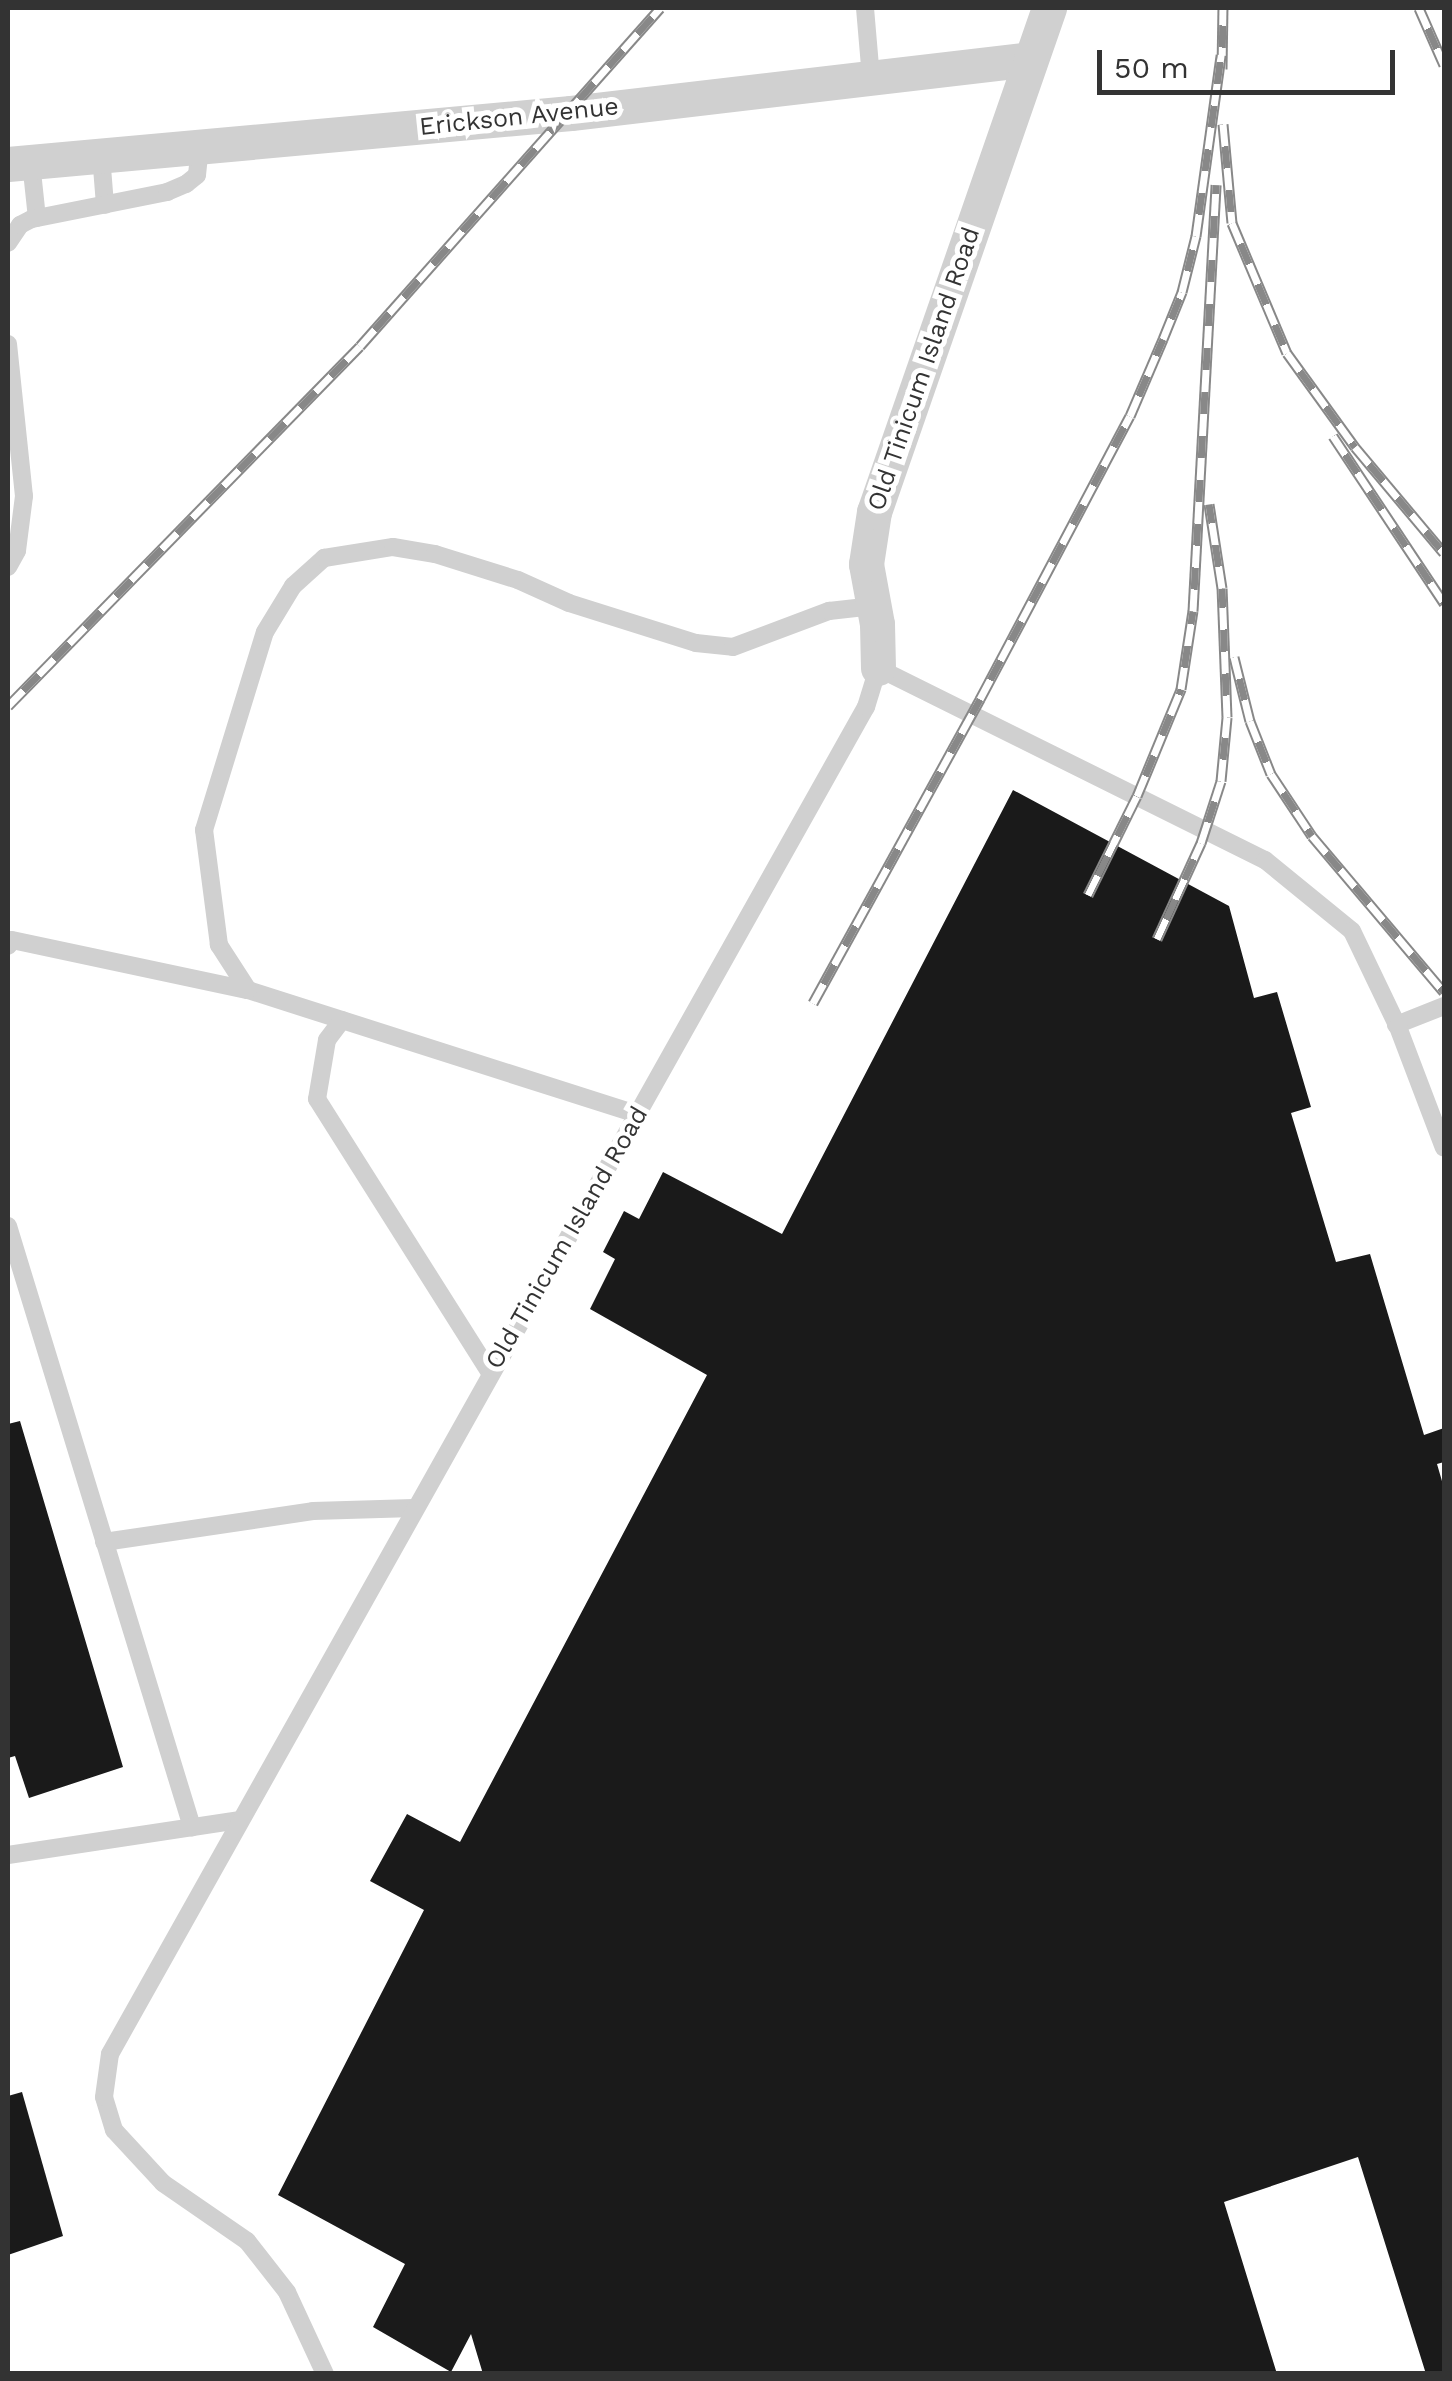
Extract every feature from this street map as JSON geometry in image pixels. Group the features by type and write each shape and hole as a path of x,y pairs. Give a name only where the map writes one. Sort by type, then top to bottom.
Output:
{"street":[{"name":"Old Tinicum Island Road","path":"878,668 874,606 866,564 874,512 1049,8"},
{"name":"Erickson Avenue","path":"20,163 571,113 1030,59"}],"lane":[{"path":"865,8 871,78"},
{"path":"8,243 20,225 38,218 186,184 200,168 200,147"},
{"path":"101,156 106,205"},
{"path":"20,163 38,218"},
{"path":"8,344 24,496 17,550 8,567"},
{"path":"248,990 219,945 204,830 265,632 293,586 324,558 392,548 436,554 518,580 569,603 696,643 734,647 829,611 874,606"},
{"path":"878,668 1265,860 1352,931 1396,1024 1444,1148"},
{"name":"Old Tinicum Island Road","path":"325,2374 287,2292 257,2254 246,2242 162,2184 114,2130 104,2097 110,2054 866,707 878,668"},
{"path":"8,946 12,940 248,990 637,1114"},
{"path":"1396,1024 1444,1006"},
{"path":"342,1020 327,1040 317,1099 490,1373"},
{"path":"8,1226 192,1827"},
{"path":"104,1542 313,1511 414,1508"},
{"path":"8,1855 240,1820"}],"building":[{"path":"1013,790 1229,906 1254,998 1277,992 1311,1107 1291,1113 1336,1262 1370,1254 1424,1435 1444,1428 1444,1462 1437,1464 1444,1488 1444,2374 1426,2374 1358,2157 1224,2202 1277,2374 483,2374 471,2334 451,2372 373,2327 405,2264 278,2195 424,1910 370,1881 407,1814 460,1842 707,1375 590,1309 615,1259 603,1252 624,1211 639,1219 663,1172 782,1234"},
{"path":"20,1421 123,1767 29,1798 15,1756 8,1758 8,1424"},
{"path":"22,2092 63,2236 8,2255 8,2096"}],"railway":[{"path":"8,706 360,346 660,8"},
{"path":"1222,69 1223,8"},
{"path":"1419,8 1444,65"},
{"path":"813,1003 1130,416 1182,292 1196,236 1221,55"},
{"path":"1223,124 1232,223 1287,353 1355,447 1444,553"},
{"path":"1088,895 1137,796 1181,689 1193,611 1216,185"},
{"path":"1333,436 1444,603"},
{"path":"1157,939 1201,843 1221,781 1227,717 1222,588 1209,504"},
{"path":"1234,657 1250,721 1271,774 1312,836 1444,992"}]}
